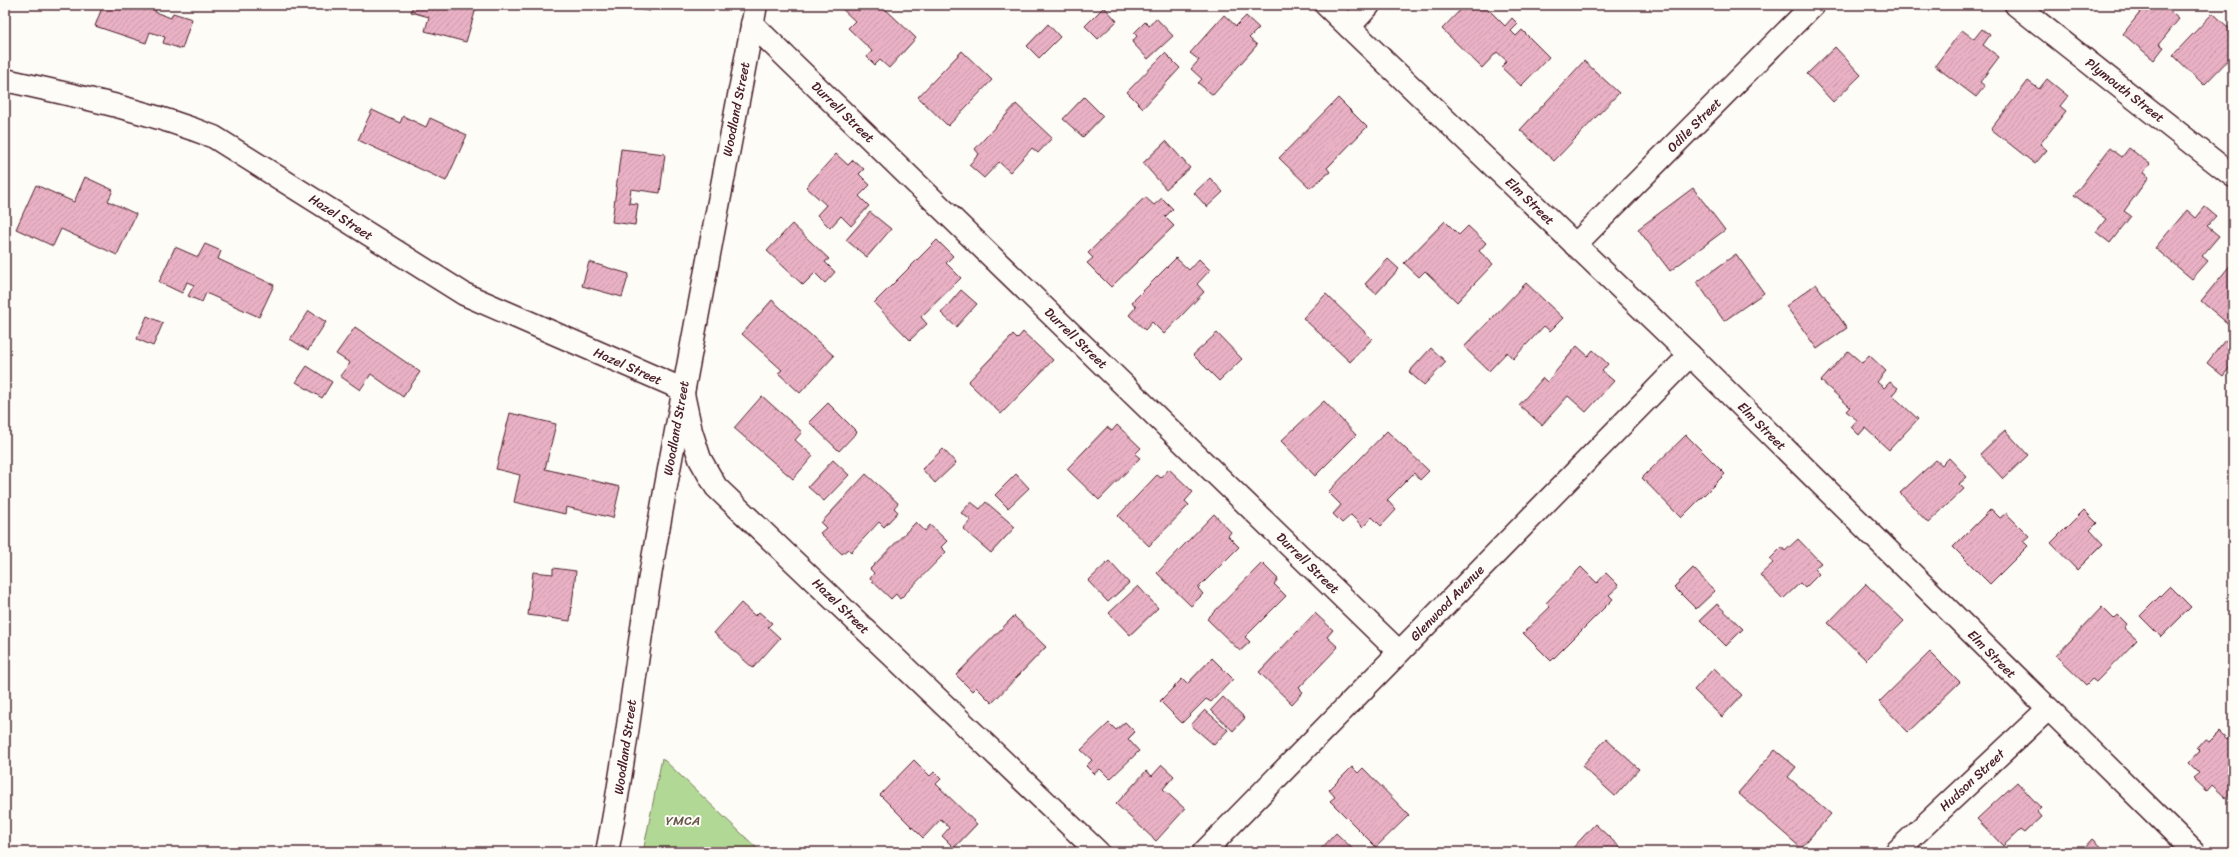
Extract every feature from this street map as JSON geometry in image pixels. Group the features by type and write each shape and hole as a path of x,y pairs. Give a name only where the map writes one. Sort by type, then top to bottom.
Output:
{"street":[{"name":"Elm Street","path":"1326,5 1690,355 2194,852"},
{"path":"1349,27 1369,5"},
{"name":"Odile Street","path":"1575,245 1813,5"},
{"name":"Plymouth Street","path":"2016,5 2233,176"},
{"name":"Woodland Street","path":"607,852 619,795 644,615 682,389 754,14"},
{"name":"Durrell Street","path":"754,14 1400,652"},
{"name":"Hazel Street","path":"5,80 134,110 176,123 214,138 464,294 682,389 691,431 700,459 716,487 1098,852"},
{"name":"Glenwood Avenue","path":"1204,852 1690,355"},
{"name":"Hudson Street","path":"1896,852 2048,709"}],"green space":[{"name":"YMCA","path":"662,758 761,852 643,852"}],"building":[{"path":"103,5 157,5 155,12 171,18 173,13 192,19 182,49 163,43 165,37 150,32 146,43 95,26"},
{"path":"413,5 477,5 466,42 425,31 429,17 411,12"},
{"path":"605,5 651,5 650,11"},
{"path":"838,5 881,5 916,38 889,68 880,60 875,65 867,57 872,51 848,28 855,21"},
{"path":"1465,5 1484,5 1505,26 1512,18 1518,24 1511,31 1516,36 1522,30 1549,57 1521,86 1501,67 1507,61 1497,52 1482,68 1442,29"},
{"path":"2146,5 2162,5 2179,19 2159,44 2164,47 2154,60 2123,34"},
{"path":"1104,7 1117,21 1098,39 1085,26"},
{"path":"2213,13 2233,32 2233,55 2204,85 2173,55"},
{"path":"1224,15 1236,26 1246,16 1259,28 1249,38 1257,45 1213,95 1198,83 1202,79 1191,69 1199,60 1190,53"},
{"path":"1156,18 1173,36 1148,59 1132,42 1137,36 1134,33 1145,22 1149,26"},
{"path":"1048,24 1060,37 1039,58 1027,46"},
{"path":"1982,29 1990,35 1983,45 1999,57 1980,82 1985,86 1976,97 1935,66 1962,30 1974,39"},
{"path":"1835,47 1861,75 1833,102 1807,74"},
{"path":"962,51 992,80 948,126 918,97"},
{"path":"1165,53 1180,68 1143,108 1127,92"},
{"path":"1584,61 1619,93 1554,161 1520,130"},
{"path":"2047,79 2068,96 2060,106 2066,111 2040,144 2047,150 2035,164 1991,129 2028,81 2039,89"},
{"path":"1084,97 1103,116 1083,137 1063,119"},
{"path":"1338,98 1367,127 1327,168 1330,172 1310,188 1279,158"},
{"path":"1016,104 1052,138 1038,153 1032,148 1010,172 999,162 984,178 969,165 979,154 975,149"},
{"path":"372,110 400,123 403,116 426,127 430,118 467,135 446,181 358,140"},
{"path":"1166,141 1190,168 1166,189 1143,163"},
{"path":"2110,148 2122,157 2129,148 2150,164 2143,173 2149,177 2124,211 2131,216 2110,243 2096,232 2106,219 2074,195"},
{"path":"621,149 665,154 660,193 631,189 629,203 638,204 635,225 612,222"},
{"path":"836,154 848,165 853,160 864,169 859,174 870,185 859,196 869,206 851,226 841,216 830,228 817,215 826,205 806,187"},
{"path":"85,177 113,190 108,201 136,214 117,255 61,229 53,246 16,229 36,185 74,202"},
{"path":"1210,178 1223,192 1207,207 1194,193"},
{"path":"1693,188 1725,230 1670,271 1638,229"},
{"path":"1145,197 1154,205 1162,198 1173,209 1165,217 1174,226 1111,287 1087,263 1093,258 1088,253"},
{"path":"2205,207 2216,216 2207,226 2219,236 2202,256 2208,261 2192,279 2155,248 2187,210 2196,218"},
{"path":"870,212 891,229 867,257 846,240"},
{"path":"1445,221 1459,235 1468,226 1486,243 1479,251 1493,264 1457,302 1425,271 1419,277 1404,263"},
{"path":"792,224 829,259 825,262 835,272 825,283 815,273 803,285 767,251"},
{"path":"937,240 953,256 946,263 961,278 921,317 927,324 910,340 874,303"},
{"path":"205,244 221,251 218,259 274,285 259,317 206,293 202,302 188,296 194,285 187,282 182,293 159,282 175,247 198,257"},
{"path":"1736,254 1764,293 1724,321 1697,282"},
{"path":"1176,258 1189,270 1199,259 1210,270 1197,284 1204,292 1164,334 1152,322 1145,330 1129,315 1136,307 1132,302"},
{"path":"1388,259 1399,269 1376,294 1365,284"},
{"path":"589,262 629,274 622,297 582,286"},
{"path":"2232,263 2233,264 2233,328 2201,301"},
{"path":"1526,283 1563,318 1550,331 1544,326 1513,359 1507,352 1489,371 1464,347"},
{"path":"1816,284 1847,328 1817,349 1786,306"},
{"path":"961,290 977,304 956,327 941,313"},
{"path":"1326,294 1372,339 1350,362 1303,318"},
{"path":"772,300 834,356 800,393 778,373 782,370 742,334"},
{"path":"309,311 326,322 308,350 290,339"},
{"path":"147,316 163,323 153,346 137,339"},
{"path":"355,327 420,372 403,397 371,374 360,390 340,376 350,363 336,354"},
{"path":"1023,332 1053,360 1001,414 968,382 1013,335 1017,339"},
{"path":"1217,333 1242,359 1219,381 1193,355"},
{"path":"2225,340 2233,346 2233,363 2223,376 2207,363"},
{"path":"1577,346 1588,356 1593,350 1608,364 1602,371 1614,381 1586,412 1568,396 1542,425 1519,405 1543,378 1547,382"},
{"path":"1431,348 1446,362 1424,385 1409,372"},
{"path":"1848,351 1862,363 1869,355 1886,371 1877,382 1884,388 1890,382 1898,388 1892,395 1918,419 1889,450 1865,428 1859,435 1851,427 1857,420 1846,411 1850,407 1821,381"},
{"path":"307,366 332,382 322,398 296,382"},
{"path":"762,396 802,432 795,440 813,456 793,479 734,428"},
{"path":"1324,401 1356,435 1315,476 1281,441"},
{"path":"828,403 857,432 839,451 809,422"},
{"path":"510,413 556,424 545,469 620,487 613,518 566,507 565,514 514,502 520,475 496,469"},
{"path":"1117,425 1141,448 1135,454 1140,458 1099,500 1067,469 1107,427 1112,431"},
{"path":"2005,430 2028,455 2003,479 1980,454"},
{"path":"1387,431 1429,471 1420,480 1414,473 1387,500 1396,510 1381,526 1372,517 1363,527 1351,515 1342,523 1333,514 1341,505 1328,492"},
{"path":"1686,435 1725,474 1681,518 1642,478"},
{"path":"943,449 956,463 935,483 922,469"},
{"path":"1949,458 1967,477 1959,484 1964,489 1928,523 1900,493 1936,460 1942,465"},
{"path":"833,460 849,475 824,501 808,487"},
{"path":"1169,469 1193,492 1185,501 1189,505 1149,546 1118,516 1157,475 1161,478"},
{"path":"866,474 898,503 894,508 898,512 884,527 879,522 851,552 848,549 842,554 820,533 826,528 821,523"},
{"path":"1016,474 1029,488 1008,508 995,495"},
{"path":"971,502 980,509 986,502 1015,527 991,553 963,529 971,520 961,513"},
{"path":"1991,509 2000,518 2006,513 2029,536 2023,541 2028,546 1990,584 1953,547"},
{"path":"2084,510 2097,523 2090,530 2103,544 2077,570 2051,543"},
{"path":"1214,514 1231,532 1228,536 1239,547 1198,588 1203,594 1191,606 1157,573"},
{"path":"916,522 925,531 930,525 947,541 941,547 946,552 900,599 896,594 891,599 870,579 874,573 870,569"},
{"path":"1798,539 1821,563 1814,569 1819,574 1805,588 1800,583 1783,599 1760,575 1773,563 1770,559 1782,547 1785,551"},
{"path":"1109,561 1129,583 1108,602 1088,581"},
{"path":"1262,563 1278,579 1274,584 1286,596 1245,637 1250,642 1240,651 1207,619"},
{"path":"1581,567 1597,583 1606,573 1619,586 1609,595 1613,599 1551,661 1523,633 1550,607 1546,603"},
{"path":"553,568 576,571 570,621 528,615 533,572 553,574"},
{"path":"1693,568 1715,591 1696,609 1674,587"},
{"path":"1866,584 1904,621 1866,660 1828,623"},
{"path":"1138,586 1158,608 1130,635 1109,613"},
{"path":"2170,586 2191,607 2161,637 2140,616"},
{"path":"741,603 755,616 759,612 772,623 768,627 780,638 753,668 714,633"},
{"path":"1717,604 1743,629 1726,646 1700,620"},
{"path":"2102,607 2114,619 2118,615 2127,624 2124,628 2137,640 2096,682 2092,679 2086,685 2056,656"},
{"path":"1315,613 1333,630 1327,637 1338,647 1299,688 1303,692 1292,704 1259,672"},
{"path":"1014,616 1046,647 992,703 976,687 972,691 956,675"},
{"path":"1930,652 1960,682 1908,732 1879,702"},
{"path":"1212,658 1233,679 1211,702 1206,699 1182,723 1160,701 1182,679 1187,684"},
{"path":"1714,668 1742,695 1722,717 1694,690"},
{"path":"1223,697 1245,718 1233,731 1211,710"},
{"path":"1205,710 1228,730 1214,745 1191,725"},
{"path":"1125,722 1135,732 1128,739 1139,751 1110,779 1100,769 1094,774 1086,766 1092,760 1081,750 1109,723 1116,730"},
{"path":"2219,732 2227,740 2233,733 2233,790 2226,798 2212,785 2207,791 2193,778 2199,773 2189,763 2200,751 2197,748 2205,739 2209,742"},
{"path":"1606,739 1639,769 1615,796 1582,766"},
{"path":"1775,750 1796,767 1788,777 1831,814 1801,848 1738,793"},
{"path":"914,760 930,776 934,772 941,779 936,784 977,824 954,848 942,836 949,828 941,819 923,838 880,795"},
{"path":"1162,765 1174,776 1163,789 1185,809 1156,841 1116,804 1146,771 1152,776"},
{"path":"1352,767 1358,773 1363,768 1409,815 1376,847 1330,801 1335,797 1329,790"},
{"path":"2017,782 2041,808 2037,812 2041,817 2024,833 2020,830 2003,846 1977,819"},
{"path":"1595,824 1624,851 1569,852"},
{"path":"1336,833 1356,852 1318,852"},
{"path":"2093,839 2107,852 2081,852"}]}
